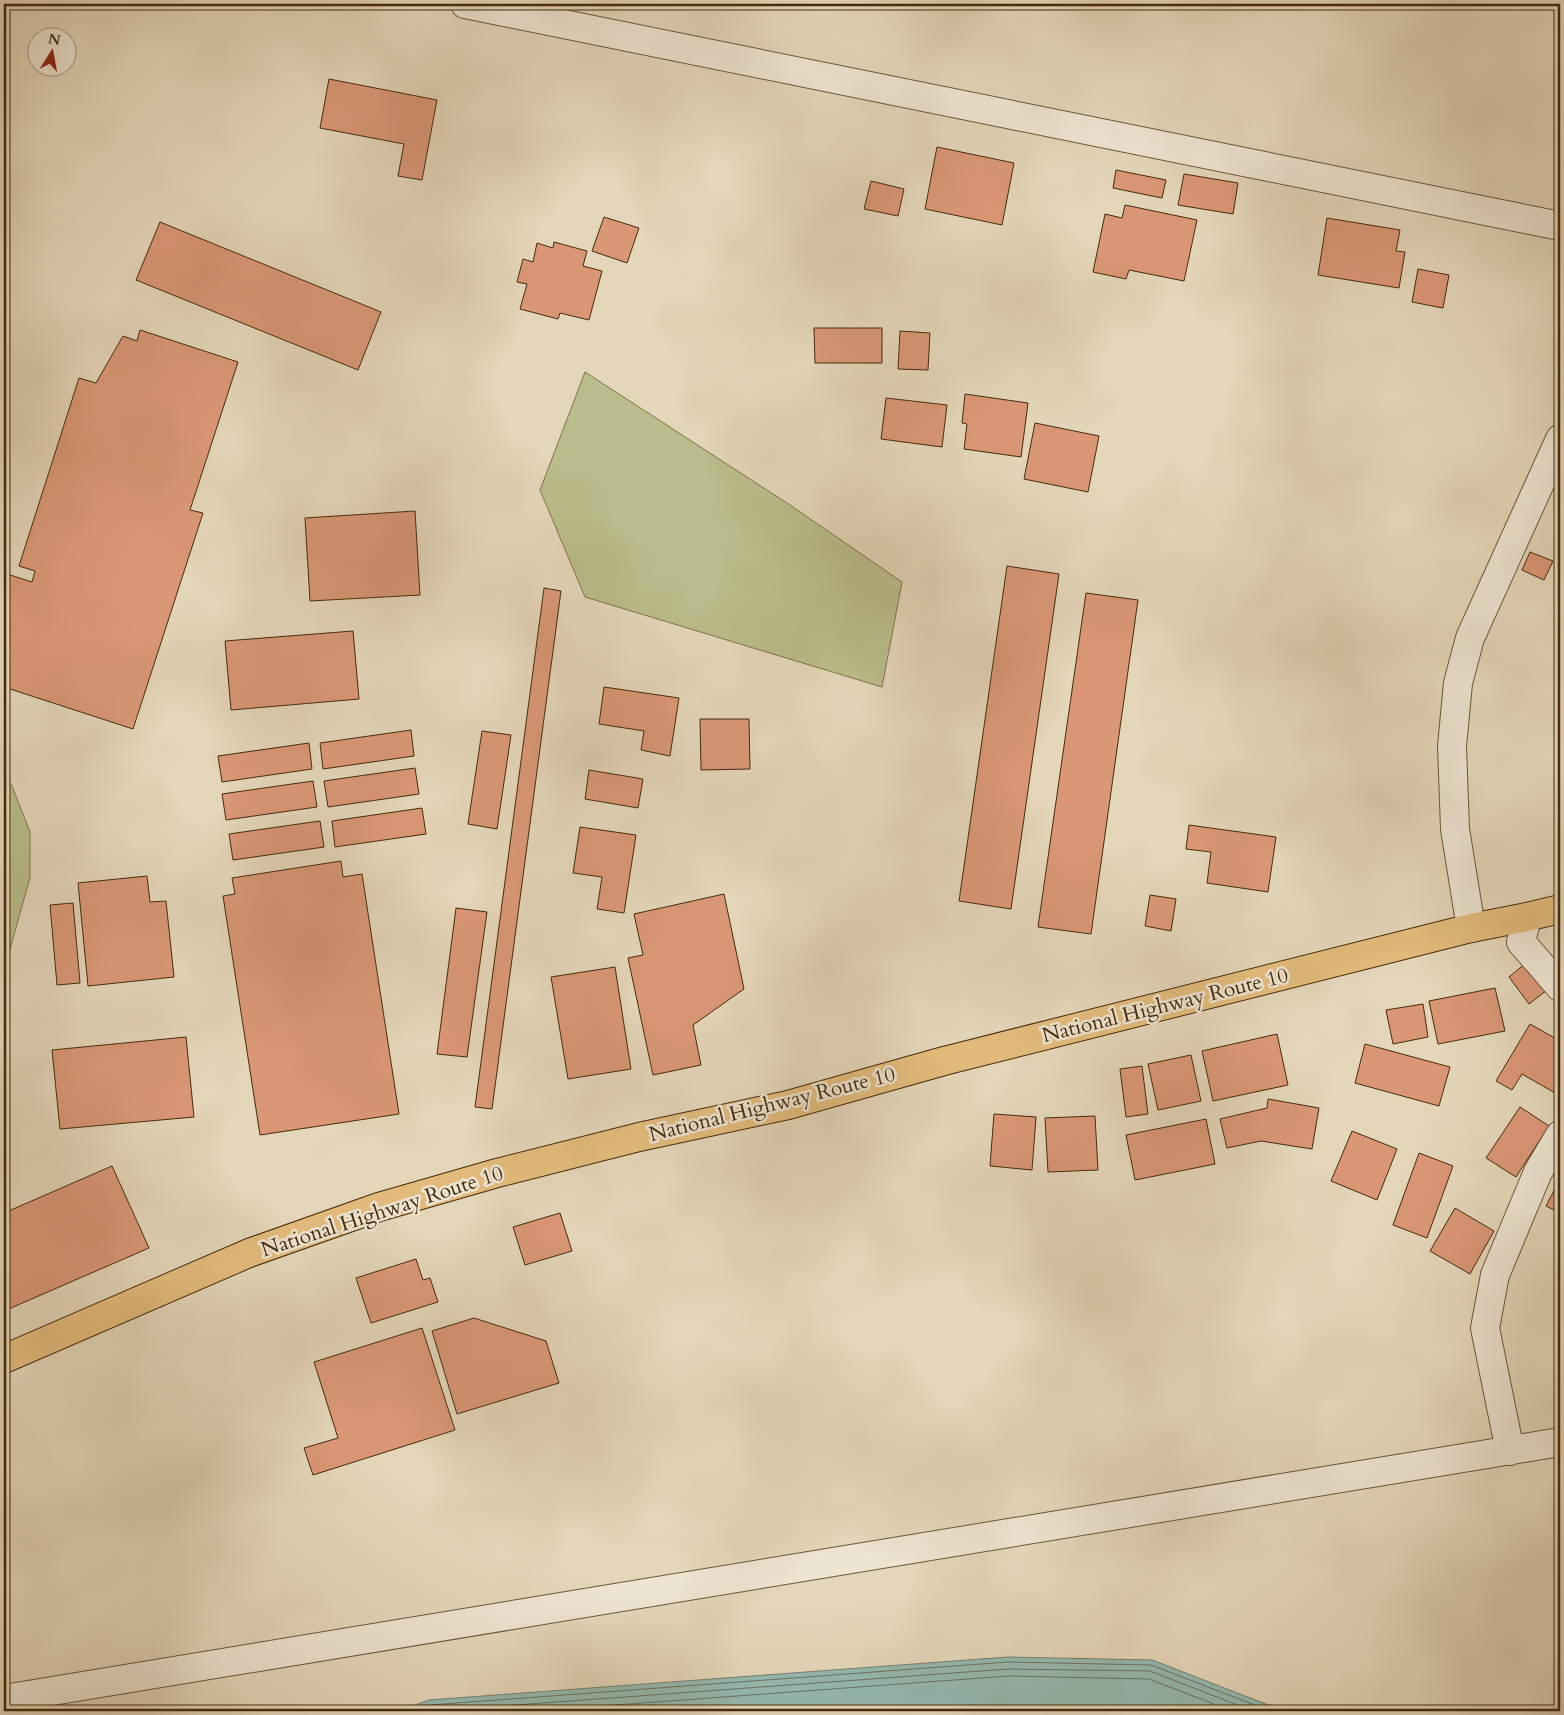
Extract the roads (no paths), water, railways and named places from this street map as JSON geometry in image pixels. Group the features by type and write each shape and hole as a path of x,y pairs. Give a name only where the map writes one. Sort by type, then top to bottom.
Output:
{"highway":[{"name":"National Highway Route 10","path":"4,1359 249,1253 379,1207 497,1173 629,1139 788,1105 954,1058 1471,928 1560,909"}],"street":[{"path":"465,4 1560,226"},
{"path":"1471,928 1455,829 1452,746 1458,683 1470,638 1560,439"},
{"path":"1527,917 1521,942 1560,987"},
{"path":"1510,1451 1485,1328 1495,1275 1538,1172 1560,1135"},
{"path":"4,1699 1560,1442"}],"water":[{"path":"1008,1657 1152,1660 1284,1711 398,1711 429,1700"}]}
